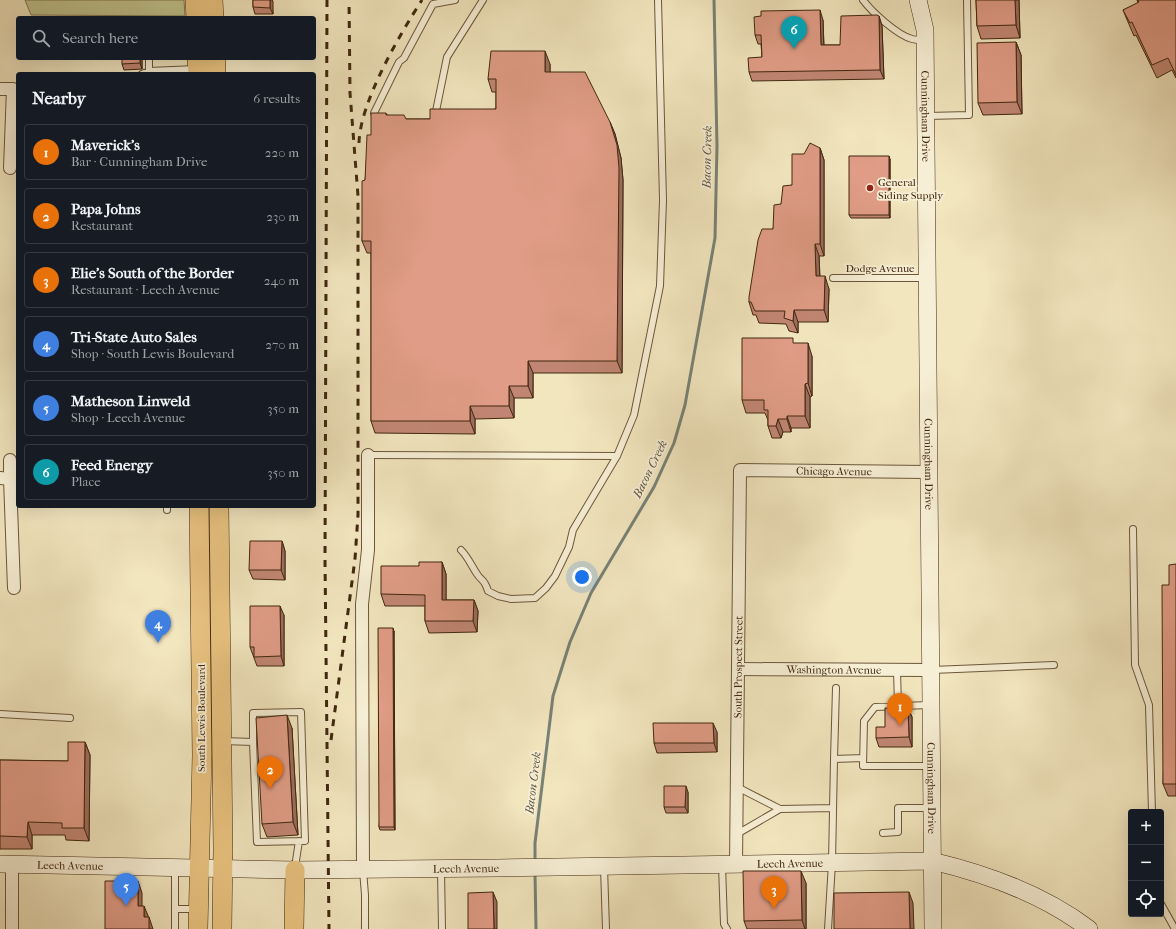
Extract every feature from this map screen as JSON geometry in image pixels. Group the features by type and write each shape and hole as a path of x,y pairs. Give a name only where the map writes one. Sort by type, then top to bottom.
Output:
{"main road":[{"path":"195,0 196,16"},
{"path":"213,0 215,16"},
{"path":"215,16 217,0"},
{"path":"216,60 216,72"},
{"name":"South Lewis Boulevard","path":"198,929 202,755 199,508"},
{"name":"South Lewis Boulevard","path":"219,508 223,867 222,929"},
{"path":"223,867 232,889 233,929"},
{"path":"294,870 294,929"}],"street":[{"name":"Cunningham Drive","path":"918,0 925,30 933,929"},
{"path":"0,89 13,89 10,168"},
{"path":"363,868 362,604 368,550 368,455"},
{"path":"10,460 5,478 14,588"},
{"name":"Chicago Avenue","path":"740,470 928,472"},
{"name":"South Prospect Street","path":"729,864 737,834 740,470"},
{"name":"Washington Avenue","path":"738,669 930,670"},
{"name":"Leech Avenue","path":"6,864 223,867 294,870 932,861 974,871 1018,888 1072,916 1089,929"},
{"path":"6,864 12,929"}],"lane":[{"path":"376,117 374,113 399,62 404,58 433,4 455,0"},
{"path":"435,116 447,57 483,0"},
{"path":"460,550 468,558 478,575 485,581 488,592 511,599 534,598 546,588 555,576 569,547 573,530 617,456 634,415 660,286 663,200 658,0"},
{"path":"863,0 869,8 900,34 912,39 925,41"},
{"path":"926,116 969,115 967,0"},
{"path":"149,60 149,71 197,67"},
{"name":"Dodge Avenue","path":"832,278 927,278"},
{"path":"368,455 617,456"},
{"path":"1133,529 1135,665 1149,704 1152,809"},
{"path":"930,670 1054,665"},
{"path":"897,670 898,706"},
{"path":"828,929 832,863 836,688"},
{"path":"931,705 875,707 864,721 863,758 863,766 931,766"},
{"path":"301,712 305,841 257,842 253,742 252,713 301,712"},
{"path":"0,714 70,718"},
{"path":"222,741 253,742"},
{"path":"834,759 863,758"},
{"path":"737,787 780,809 833,808"},
{"path":"883,833 898,832 898,808 931,808"},
{"path":"737,834 780,809"},
{"path":"294,870 298,841"},
{"path":"727,929 724,924 729,864"},
{"path":"604,866 606,929"},
{"path":"175,929 176,867"},
{"path":"363,868 365,929"},
{"path":"441,868 442,929"},
{"path":"175,909 198,909"},
{"path":"1164,909 1176,929"}],"green space":[{"path":"25,0 184,0 185,16 31,15"}],"building":[{"path":"253,0 270,0 270,8 253,7"},
{"path":"976,0 1015,0 1016,25 977,26"},
{"path":"1138,0 1176,0 1176,75 1168,58 1152,65 1132,22 1130,23 1123,10 1139,2"},
{"path":"820,10 821,45 840,45 841,16 879,16 880,70 749,72 748,58 762,57 761,35 755,35 754,17 761,16 761,11"},
{"path":"1016,42 1017,102 978,103 977,43"},
{"path":"491,51 545,51 545,72 585,72 610,122 617,145 619,168 617,361 528,361 528,386 509,386 509,406 470,406 470,421 371,421 371,241 362,241 362,181 365,180 367,135 371,135 371,113 404,115 406,119 430,119 430,109 496,109 496,79 488,79"},
{"path":"122,60 140,60 140,63 122,64"},
{"path":"810,143 820,148 820,244 815,244 816,276 825,276 824,310 794,310 793,321 784,318 785,311 755,311 751,302 749,302 749,297 758,240 762,229 773,229 774,205 781,204 783,186 792,185 792,154 804,154"},
{"name":"General Siding Supply","path":"849,156 889,156 889,215 849,215"},
{"path":"742,338 793,338 793,343 808,343 808,383 805,384 805,416 787,416 787,419 778,419 776,426 768,426 768,410 764,410 764,400 742,400"},
{"path":"250,541 282,541 281,570 249,570"},
{"path":"419,562 442,562 442,600 474,600 473,621 425,621 425,595 381,594 381,566 419,566"},
{"path":"1176,564 1176,784 1163,784 1162,585 1169,585 1169,565"},
{"path":"250,606 280,606 281,656 254,657 254,647 250,647"},
{"path":"378,628 393,628 394,827 379,827"},
{"path":"885,708 908,708 909,737 876,738 876,727 885,727"},
{"path":"287,715 293,822 262,824 256,718"},
{"path":"653,723 713,723 714,743 654,743"},
{"path":"68,742 85,742 84,828 62,828 62,823 28,822 27,837 0,836 0,760 68,761"},
{"path":"664,786 686,786 685,807 664,807"},
{"path":"743,871 801,871 802,920 744,921"},
{"path":"105,881 138,881 138,906 144,906 144,917 149,917 149,929 105,929"},
{"path":"493,892 494,929 468,929 468,893"},
{"path":"909,892 910,929 834,929 834,893"}],"waterway":[{"name":"Bacon Creek","path":"535,861 535,843 553,696 570,642 591,593 654,487 674,443 685,405 715,238 717,146 714,0"},
{"name":"Bacon Creek","path":"535,873 536,929"}],"railway":[{"path":"327,0 325,560 329,929"},
{"path":"331,740 355,559 358,515 358,196 350,93 349,0"},
{"path":"359,143 361,126 366,108 374,89 393,49 422,0"}],"place":[{"name":"Feed Energy","path":"794,49"},
{"name":"General Siding Supply","path":"870,188"},
{"name":"Tri-State Auto Sales","path":"158,643"},
{"name":"Maverick's","path":"900,726"},
{"name":"Papa Johns","path":"270,789"},
{"name":"Matheson Linweld","path":"126,906"},
{"name":"Elie's South of the Border","path":"774,909"}]}
